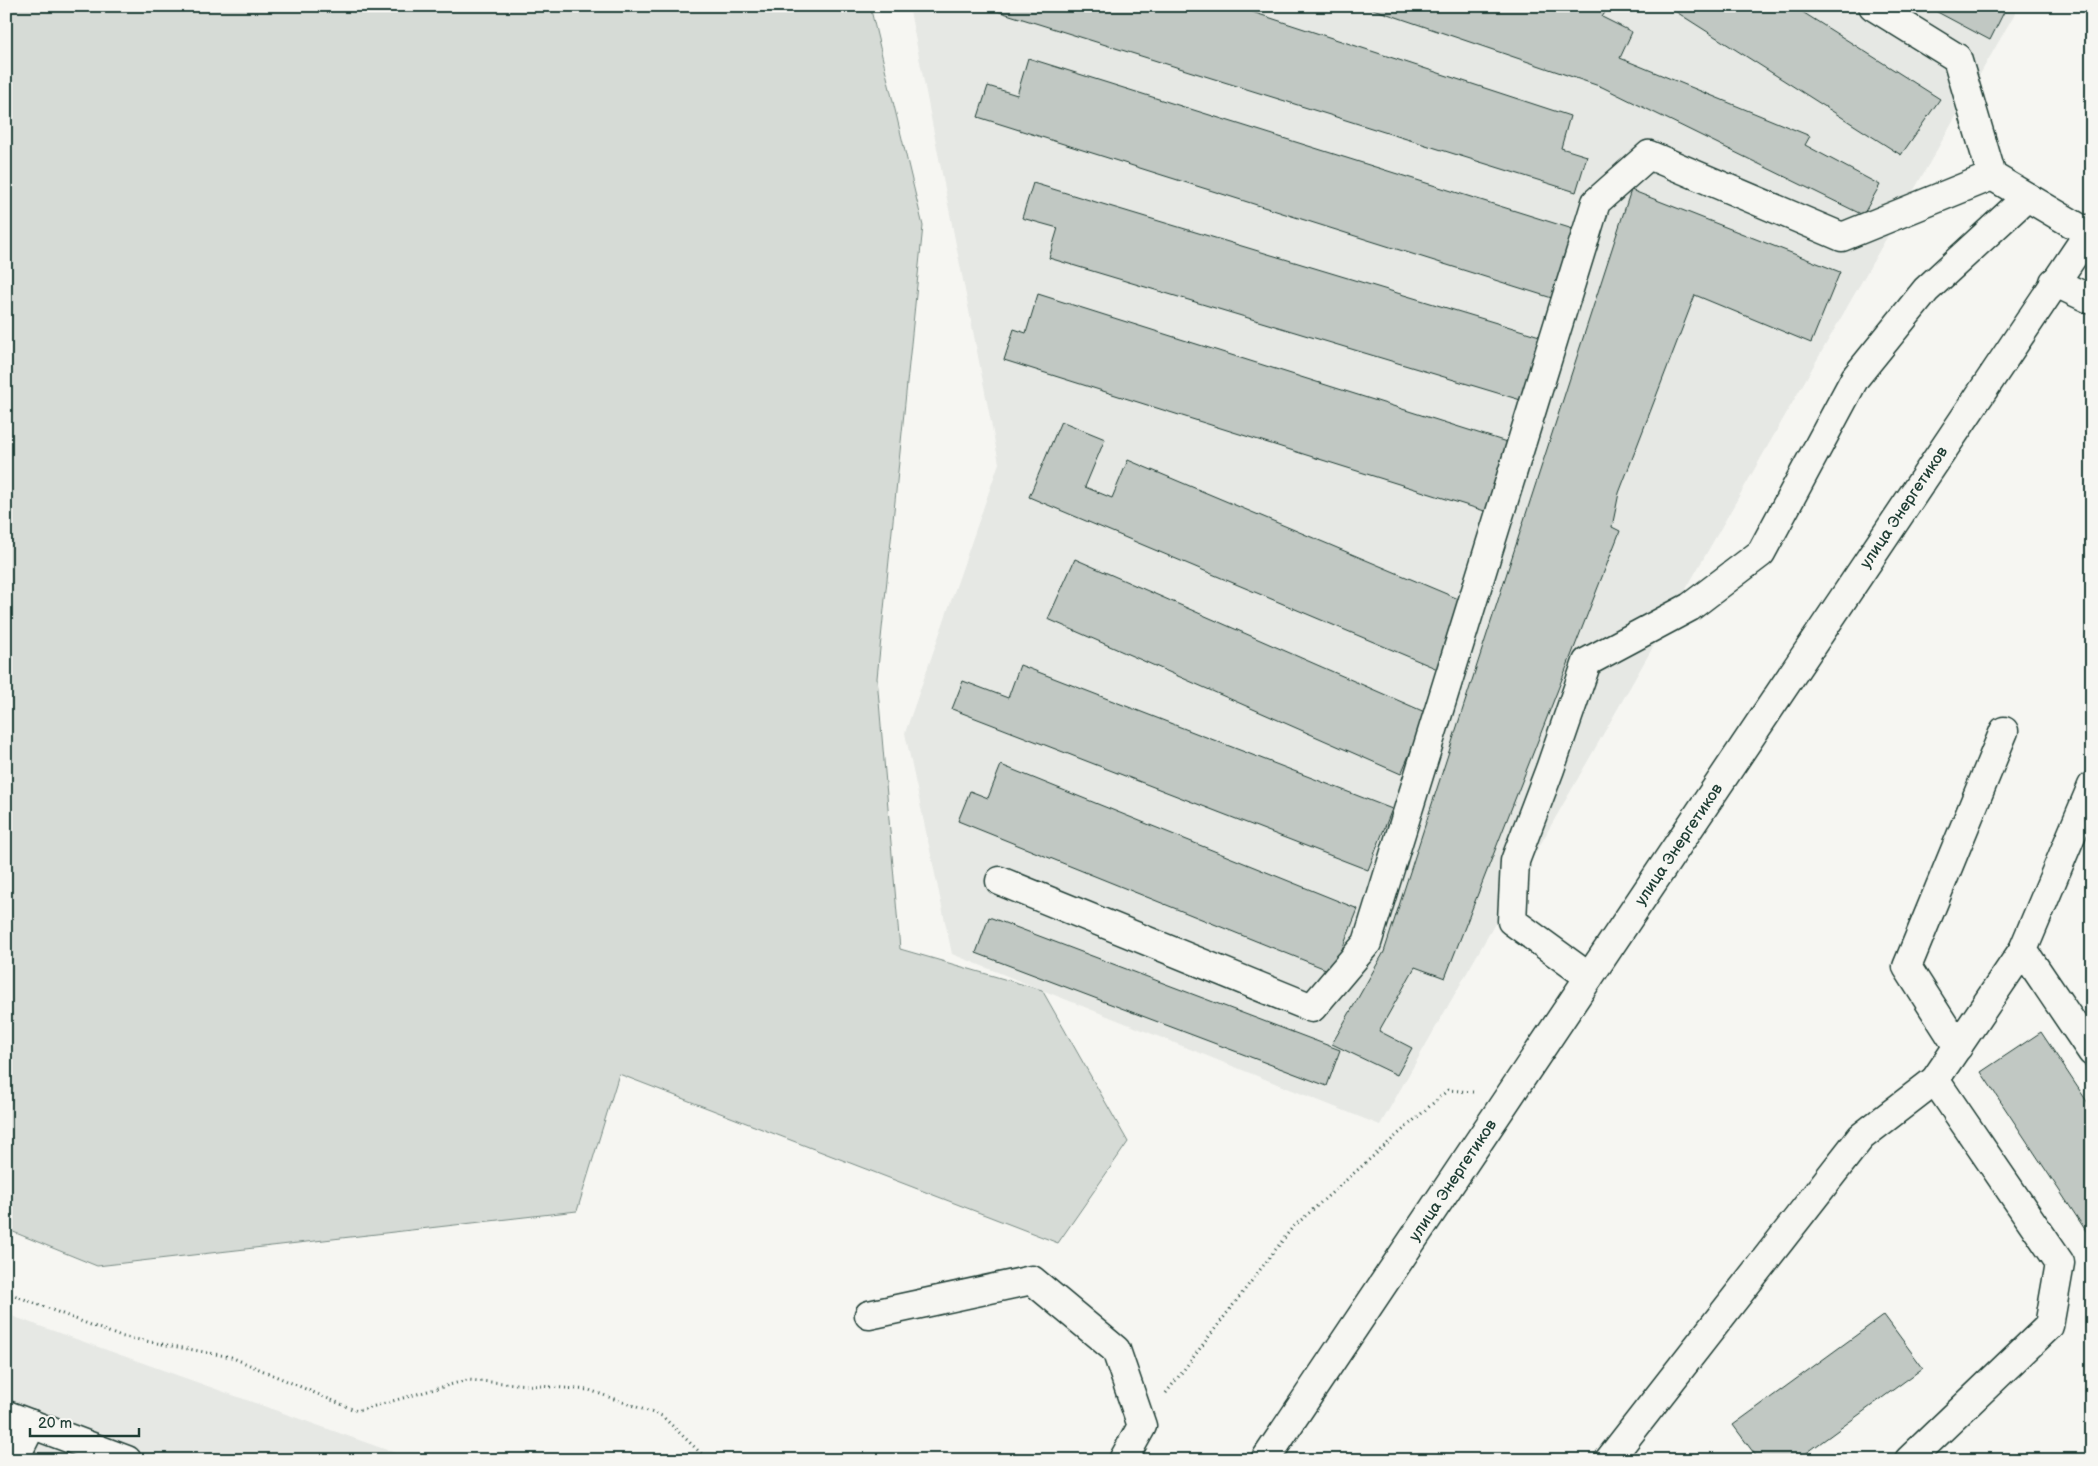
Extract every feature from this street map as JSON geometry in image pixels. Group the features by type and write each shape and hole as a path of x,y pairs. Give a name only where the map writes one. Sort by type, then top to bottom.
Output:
{"main road":[{"path":"1873,6 1957,58 1992,176 2090,231"},
{"path":"1000,881 1312,1008 1367,943 1596,202 1649,155 1842,237 1992,176"},
{"path":"1589,977 1512,921 1515,861 1550,769 1587,662 1690,607 1761,553 1855,378 1926,290 2027,197"},
{"name":"улица Энергетиков","path":"1265,1460 2090,231"},
{"path":"2054,282 2092,300"},
{"path":"1958,1047 1907,967 2004,730"},
{"path":"1609,1460 1862,1137 1935,1080 2023,950 2092,786"},
{"path":"2023,950 2092,1052"},
{"path":"1909,1460 2049,1326 2060,1263 1935,1080"},
{"path":"869,1315 1032,1280 1116,1350 1142,1426 1123,1460"},
{"path":"14,1460 20,1420 127,1460"}],"path":[{"path":"1142,1426 1292,1228 1448,1090 1509,1096"},
{"path":"6,1292 119,1336 231,1357 357,1411 467,1380 589,1390 662,1416 708,1460"}],"shaded area":[{"path":"6,6 870,6 923,226 877,678 900,949 1042,990 1128,1142 1058,1243 619,1074 577,1211 97,1266 6,1229"},
{"path":"909,6 2019,6 1380,1125 952,954 905,733 999,463"},
{"path":"6,1314 415,1460 6,1460"}],"building":[{"path":"981,6 1234,6 1570,116 1561,148 1587,156 1576,192"},
{"path":"1364,6 1604,6 1608,8 1602,17 1632,32 1620,58 1810,136 1805,145 1880,185 1863,215 1602,87"},
{"path":"1667,6 1793,6 1940,99 1901,155"},
{"path":"1926,6 2007,6 1990,40"},
{"path":"1028,58 1576,230 1555,299 978,117 988,86 1017,95"},
{"path":"1033,183 1543,337 1524,401 1049,258 1058,228 1022,218"},
{"path":"1631,190 1840,272 1811,343 1695,295 1619,493 1612,527 1620,531 1445,978 1415,967 1379,1031 1412,1048 1397,1075 1332,1044 1384,952"},
{"path":"1038,294 1513,444 1491,513 1004,360 1014,329 1026,333"},
{"path":"1061,421 1105,439 1085,487 1112,498 1128,460 1468,603 1440,670 1029,497"},
{"path":"1075,559 1427,713 1401,774 1048,619"},
{"path":"1020,665 1392,809 1368,870 952,709 963,681 1008,698"},
{"path":"1001,765 1358,909 1333,972 958,821 970,791 988,798"},
{"path":"989,917 1340,1050 1327,1086 976,953"},
{"path":"2041,1032 2092,1109 2092,1240 1981,1072"},
{"path":"1884,1315 1923,1368 1797,1460 1759,1460 1733,1425"},
{"path":"33,1451 55,1460 28,1460"}]}
